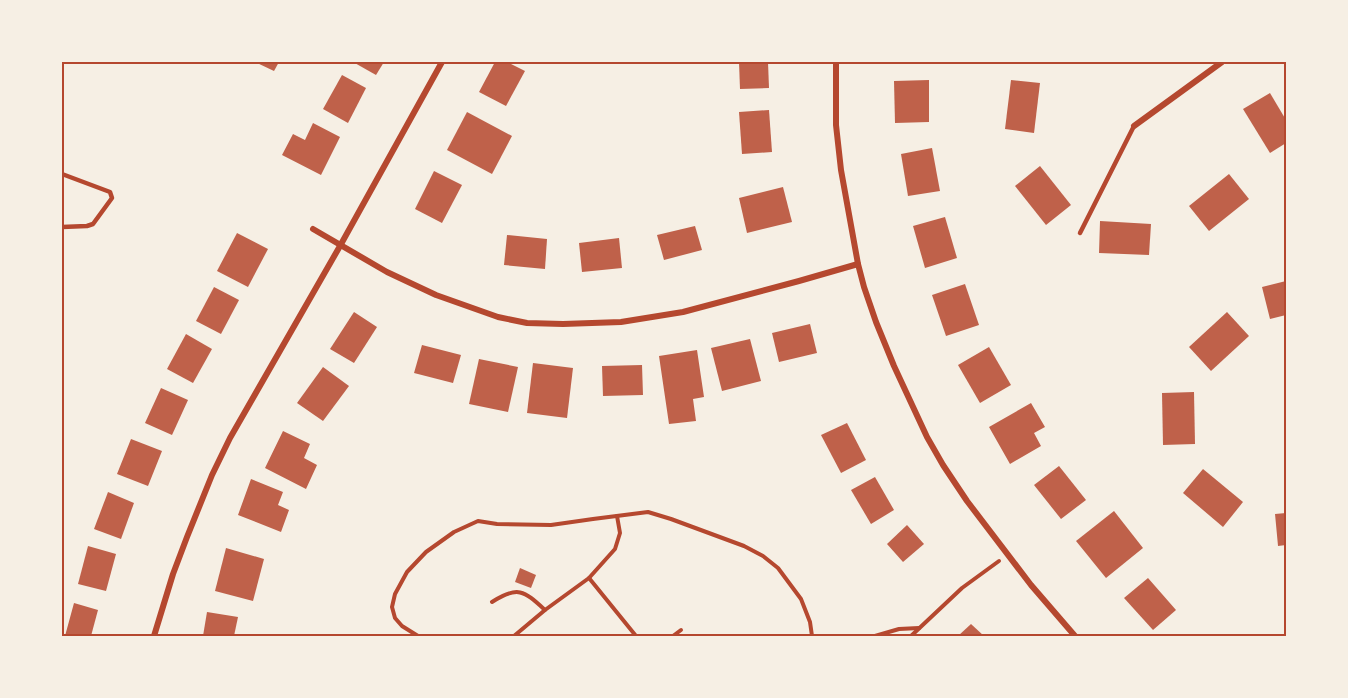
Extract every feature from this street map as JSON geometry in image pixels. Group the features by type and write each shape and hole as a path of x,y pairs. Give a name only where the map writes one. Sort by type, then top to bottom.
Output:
{"street":[{"path":"154,636 173,574 212,475 230,438 442,62"},
{"path":"836,62 837,137 858,264 876,322 894,366 927,437 967,501 1031,585 1075,636"},
{"path":"1134,126 1222,62"},
{"path":"313,230 387,272 436,296 498,317 527,324 621,322 682,312 858,264"}],"lane":[{"path":"1080,233 1134,126"},
{"path":"62,174 110,192 112,198 93,224 62,227"}],"path":[{"path":"418,636 402,626 395,618 392,607 394,594 407,572 426,552 454,532 478,521 497,524 551,525 648,512 744,546 763,556 778,568 801,599 810,622 812,636"},
{"path":"514,636 589,578 615,549 620,533 617,516"},
{"path":"911,636 962,588 1008,554"},
{"path":"589,578 636,636"},
{"path":"492,602 514,591 524,593 545,610"},
{"path":"875,636 899,629 920,628"},
{"path":"673,636 681,630"}],"building":[{"path":"255,62 279,62 274,71"},
{"path":"353,62 384,62 376,75"},
{"path":"495,62 507,62 525,71 506,106 479,92"},
{"path":"739,62 768,62 769,88 740,89"},
{"path":"342,75 366,88 348,123 323,109"},
{"path":"929,80 929,122 895,123 894,81"},
{"path":"1011,80 1040,83 1034,133 1005,129"},
{"path":"1270,93 1286,120 1286,143 1270,153 1243,109"},
{"path":"769,110 772,152 742,154 739,112"},
{"path":"467,112 512,136 492,174 447,150"},
{"path":"313,123 340,137 321,175 282,155 293,134 305,140"},
{"path":"932,148 940,191 908,196 901,154"},
{"path":"1040,166 1071,205 1046,225 1015,186"},
{"path":"434,171 462,185 442,223 415,209"},
{"path":"1229,174 1249,199 1209,231 1189,206"},
{"path":"783,187 792,222 747,233 739,198"},
{"path":"945,217 957,258 925,268 913,226"},
{"path":"1100,221 1151,224 1149,255 1099,253"},
{"path":"695,226 702,250 664,260 657,235"},
{"path":"237,233 268,249 248,287 217,271"},
{"path":"507,235 547,239 545,269 504,265"},
{"path":"619,238 622,268 582,272 579,243"},
{"path":"1286,281 1286,315 1270,319 1262,287"},
{"path":"965,284 979,325 946,336 932,295"},
{"path":"214,287 239,300 221,334 196,321"},
{"path":"354,312 377,327 354,363 330,349"},
{"path":"1227,312 1249,336 1211,371 1189,347"},
{"path":"810,324 817,353 779,362 772,333"},
{"path":"186,334 212,349 193,383 167,369"},
{"path":"750,339 761,381 722,391 711,348"},
{"path":"422,345 461,355 453,383 414,373"},
{"path":"989,347 1011,385 980,403 958,365"},
{"path":"697,350 704,397 693,399 696,421 669,424 659,356"},
{"path":"479,359 518,367 508,412 469,404"},
{"path":"533,363 573,368 567,418 527,413"},
{"path":"642,365 643,395 603,396 602,366"},
{"path":"323,367 349,386 323,421 297,403"},
{"path":"161,388 188,400 172,435 145,423"},
{"path":"1194,392 1195,444 1163,445 1162,393"},
{"path":"1031,403 1045,427 1034,433 1041,446 1010,464 989,427"},
{"path":"847,423 866,460 841,473 821,435"},
{"path":"283,431 310,444 304,458 317,465 306,489 265,468"},
{"path":"131,439 162,451 148,486 117,474"},
{"path":"1059,466 1086,500 1061,519 1034,485"},
{"path":"1203,469 1243,502 1223,527 1183,493"},
{"path":"875,477 894,510 871,524 851,490"},
{"path":"251,479 283,492 278,505 289,510 281,532 238,515"},
{"path":"108,492 134,503 121,539 94,529"},
{"path":"1114,511 1143,548 1106,578 1076,541"},
{"path":"1286,513 1286,545 1278,546 1275,514"},
{"path":"907,525 924,544 903,562 887,544"},
{"path":"88,546 116,554 106,591 78,584"},
{"path":"226,548 264,559 253,601 215,591"},
{"path":"520,568 536,575 531,588 515,582"},
{"path":"1148,578 1176,610 1153,630 1124,598"},
{"path":"74,603 98,610 91,636 65,636"},
{"path":"207,612 238,617 234,636 203,636"},
{"path":"971,624 984,636 958,636"}]}
